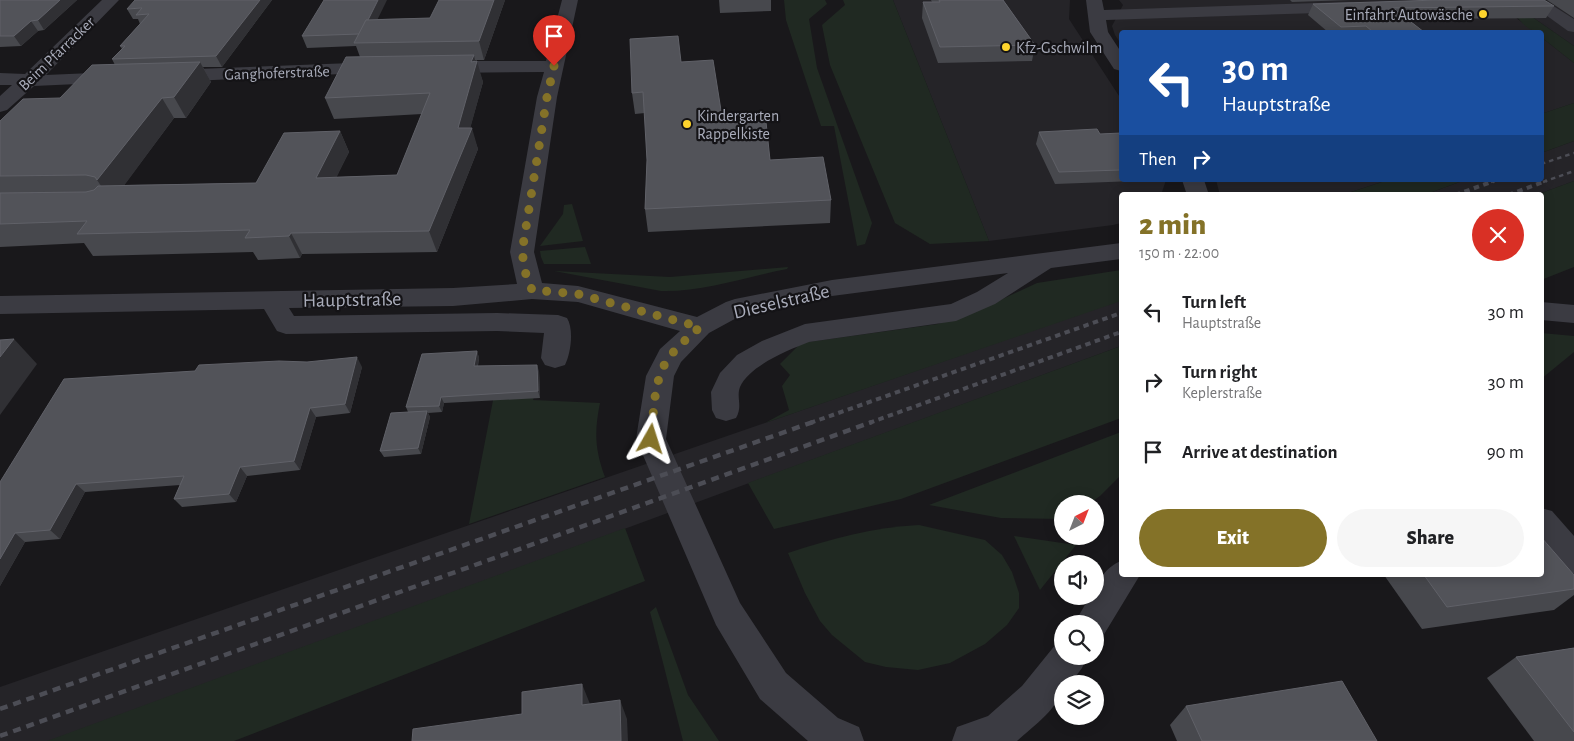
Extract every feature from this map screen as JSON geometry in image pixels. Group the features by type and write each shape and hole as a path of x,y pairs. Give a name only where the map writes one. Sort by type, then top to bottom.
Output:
{"street":[{"name":"Beim Pfarracker","path":"0,106 31,79 111,0"},
{"path":"532,290 526,275 522,252 547,97 570,0"},
{"path":"1534,0 1574,27"},
{"path":"1119,60 1115,47 1099,32 1095,8 1359,3"},
{"path":"427,68 554,66"},
{"name":"Ganghoferstraße","path":"151,76 398,68"},
{"path":"0,79 51,80 131,77"},
{"name":"Dieselstraße","path":"845,741 825,731 773,686 728,614 651,439 660,376 670,356 700,327 735,308 832,288 1119,251"},
{"path":"726,410 725,390 736,371 756,357 790,339 805,333 956,312 986,298 1049,259"},
{"name":"Hauptstraße","path":"0,305 453,296 532,290 578,294 700,327"},
{"path":"272,301 286,325 497,322 558,324 555,358"},
{"path":"1544,311 1574,314"},
{"path":"1544,524 1574,559"},
{"path":"1097,615 1121,577"},
{"path":"971,741 999,732 1035,699 1062,665"}],"shaded area":[{"path":"784,0 825,0 827,4 809,19 817,68 872,223 865,244 857,246 834,126 821,126 786,20"},
{"path":"843,0 893,0 989,241 930,244 895,223 830,65 822,25 845,5"},
{"path":"893,0 1070,0 1069,19 1119,96 1119,182 1165,182 1162,192 1119,192 1119,224 989,241"},
{"path":"1119,0 1492,0 1532,30 1119,30 1119,41 1112,26 1123,5"},
{"path":"1508,0 1574,0 1574,46"},
{"path":"1508,0 1574,46 1574,63 1544,39 1544,30 1530,29 1517,16"},
{"path":"1544,39 1574,63 1574,103 1544,113"},
{"path":"1574,103 1574,141 1544,152 1544,113"},
{"path":"1574,141 1574,181 1544,192 1432,192 1460,182 1544,182 1544,152"},
{"path":"1574,181 1574,267 1544,279 1544,192"},
{"path":"1217,182 1382,182 1351,192 1219,192"},
{"path":"1382,182 1460,182 1432,192 1351,192"},
{"path":"572,204 583,241 540,246 563,214 564,205"},
{"path":"585,247 591,264 544,264 540,251"},
{"path":"788,267 787,269 708,287 677,291 661,291 554,271 670,277"},
{"path":"1119,270 1119,302 765,423 789,410 782,386 790,375 780,364 801,343 938,324 979,310 1037,283"},
{"path":"1119,301 1119,347 49,741 0,741 0,687"},
{"path":"1544,333 1574,336 1574,352 1544,377"},
{"path":"1119,347 1119,419 901,499 774,529 748,483"},
{"path":"539,383 533,400 600,403 596,441 605,477 469,524 496,385"},
{"path":"1119,433 1119,477 1101,495 1054,495 1054,519 1001,518 929,505"},
{"path":"919,525 985,540 1002,555 1012,572 1019,593 1019,608 1007,625 985,644 950,663 918,670 886,667 865,662 832,635 820,621 805,593 788,553 853,534"},
{"path":"625,528 645,581 234,741 47,741"},
{"path":"1014,536 1054,542 1054,545 1076,545 1068,555 1054,555 1054,572 1040,590"},
{"path":"656,607 688,695 719,741 683,741 650,612"}],"building":[{"path":"0,0 60,0 38,20 31,21 14,36 0,36"},
{"path":"135,0 260,0 216,56 112,59 125,46 120,46 149,14 136,15 142,8 127,9"},
{"path":"324,0 378,0 359,34 302,36"},
{"path":"439,0 494,0 479,41 354,43 366,20 430,18"},
{"path":"939,0 1003,0 1035,45 940,47 923,2 940,2"},
{"path":"1438,0 1544,0 1554,6 1393,8 1421,30 1371,30 1366,26 1341,27 1313,4"},
{"path":"678,36 681,62 713,60 723,123 766,122 770,160 823,157 831,200 645,209 647,160 643,92 632,93 630,39"},
{"path":"474,55 471,62 477,61 458,128 472,128 429,231 291,233 289,236 245,238 250,230 77,234 87,221 0,224 0,193 86,192 94,190 98,186 256,183 284,133 340,131 316,178 397,175 430,93 325,98 346,57"},
{"path":"200,62 174,97 162,98 97,180 95,177 86,175 0,176 0,121 23,99 60,98 92,65"},
{"path":"1097,129 1100,134 1119,133 1119,170 1059,172 1039,132"},
{"path":"14,339 0,357 0,340"},
{"path":"477,351 474,366 537,365 538,391 441,397 439,406 406,407 422,354"},
{"path":"357,357 345,404 310,408 294,461 240,467 229,494 174,499 184,476 76,484 50,530 15,533 0,559 0,482 64,379 195,371 199,365 279,361 307,362"},
{"path":"427,411 418,448 380,451 391,413"},
{"path":"1544,540 1574,575 1574,589 1447,607 1425,577 1544,577"},
{"path":"1574,648 1574,732 1516,657"},
{"path":"1342,681 1377,741 1202,741 1186,706"},
{"path":"582,684 582,705 620,700 621,741 412,741 413,729 522,714 522,692"}],"railway":[{"path":"1544,163 1574,153"},
{"path":"1544,182 1574,171"},
{"path":"1463,192 1491,182"},
{"path":"1516,192 1543,182"},
{"path":"810,423 1119,314"},
{"path":"869,423 1119,333"},
{"path":"0,709 813,422"},
{"path":"0,736 872,422"}],"place":[{"name":"Einfahrt Autowäsche","path":"1483,14"},
{"name":"Kfz-Gschwilm","path":"1006,47"},
{"name":"Kindergarten Rappelkiste","path":"687,124"}],"route":[{"path":"554,66 547,97 522,252 526,275 532,290 578,294 700,327 670,356 660,376 651,439"}]}
